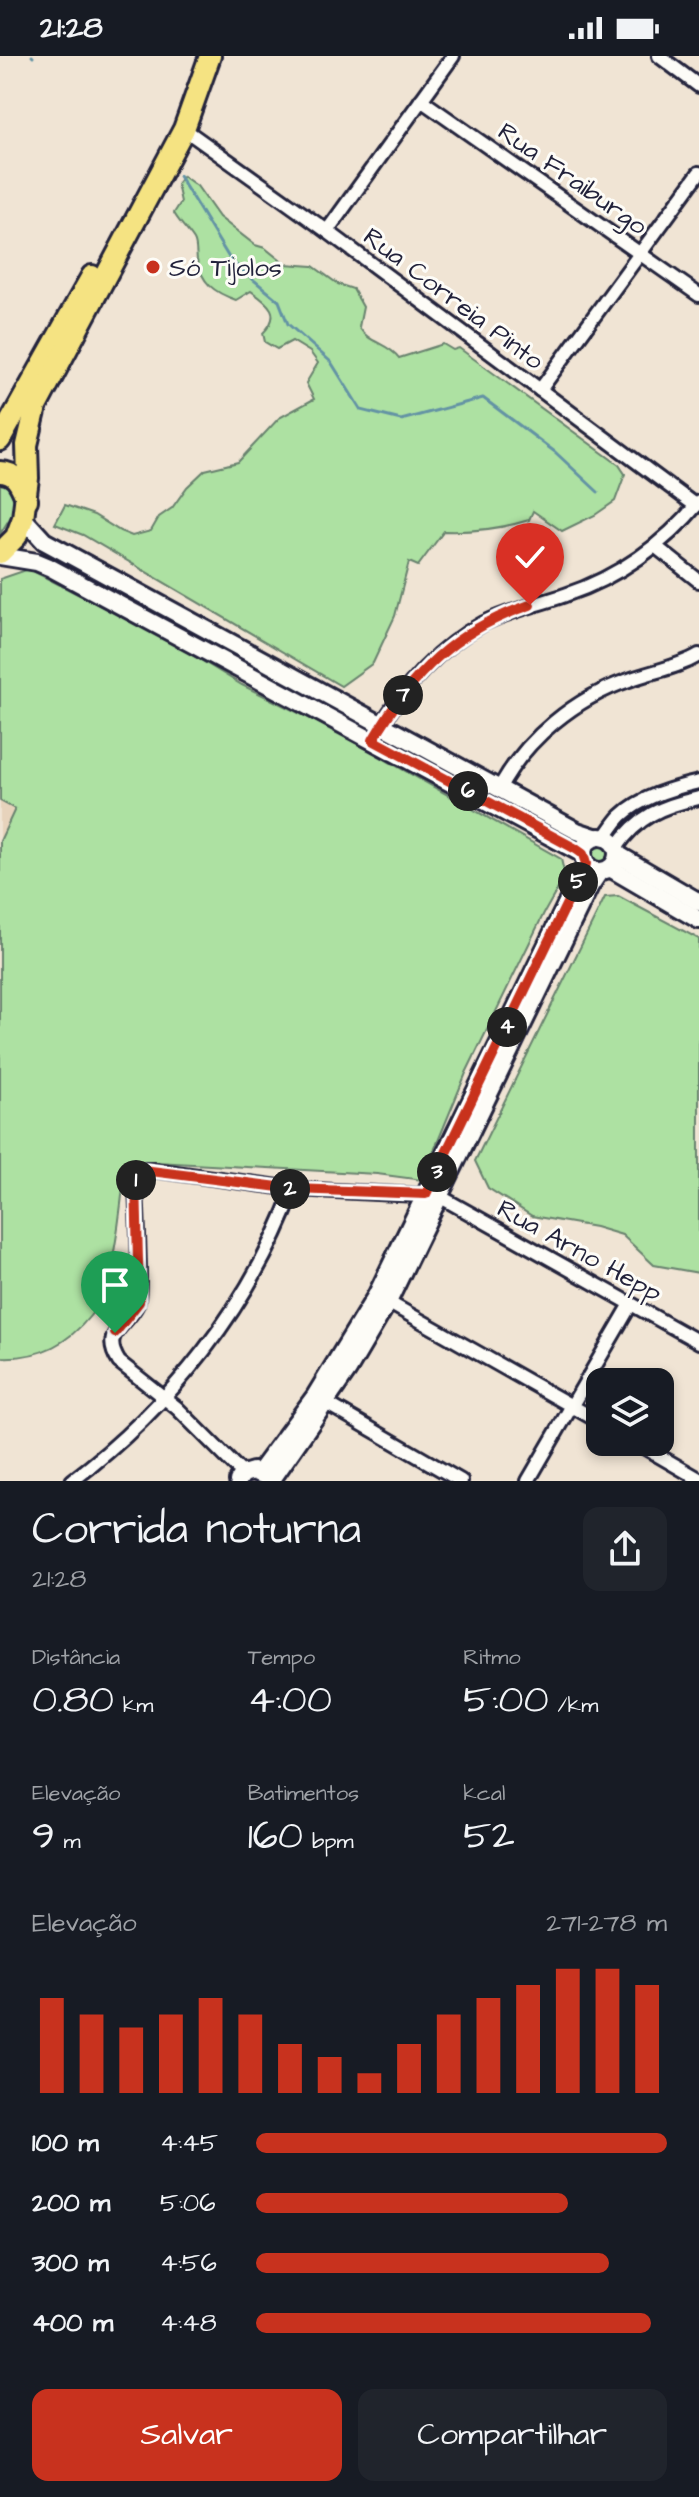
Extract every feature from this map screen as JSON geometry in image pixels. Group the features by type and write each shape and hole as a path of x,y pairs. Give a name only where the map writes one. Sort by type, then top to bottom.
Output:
{"highway":[{"path":"0,440 153,166 175,120 198,56"},
{"path":"0,555 16,537 25,509 27,445 36,407 184,129 210,56"},
{"path":"0,472 5,471 16,477 25,509"}],"street":[{"path":"327,231 453,56"},
{"path":"659,56 699,86"},
{"name":"Rua Fraiburgo","path":"421,100 699,295"},
{"name":"Rua Correia Pinto","path":"184,129 698,504"},
{"path":"540,390 699,173"},
{"path":"373,740 427,665 467,633 513,610 597,583 655,546 698,504"},
{"path":"25,509 44,541 577,831 602,854 699,920"},
{"path":"655,546 699,581"},
{"path":"0,555 49,567 373,740 699,902"},
{"path":"499,789 531,744 569,711 612,686 674,667 699,655"},
{"path":"256,1478 326,1403 382,1299 621,816 666,791 699,782"},
{"path":"602,854 639,822 671,805 699,798"},
{"path":"256,1478 119,1362 111,1343 139,1302 138,1173 146,1169 294,1189 433,1195"},
{"path":"72,1481 116,1445 204,1351 239,1301 269,1247 294,1189"},
{"name":"Rua Arno Hepp","path":"433,1195 699,1342"},
{"path":"382,1299 586,1414"},
{"path":"256,1478 382,1299"},
{"path":"528,1481 631,1304"},
{"path":"326,1403 461,1481"},
{"path":"659,1456 699,1479"}],"shaded area":[{"path":"0,801 15,809 0,841"}],"green space":[{"path":"183,176 197,186 219,217 255,245 265,248 285,264 313,266 338,284 353,289 363,307 359,327 399,358 443,344 453,350 459,348 619,465 625,474 615,501 562,531 533,511 529,520 508,526 444,531 418,566 409,562 395,616 373,663 341,686 83,535 55,524 65,505 94,515 132,536 151,531 159,517 172,508 187,487 205,470 238,462 279,418 314,399 306,383 318,363 310,352 292,341 277,349 265,342 263,333 272,320 268,304 251,291 236,300 228,297 210,286 202,275 195,242 174,213 181,202 177,184"},
{"path":"7,481 16,492 15,510 0,534 0,483"},
{"path":"29,569 171,642 242,685 333,730 561,859 565,876 466,1073 422,1180 377,1174 138,1161 125,1168 114,1254 99,1305 71,1335 50,1348 26,1356 0,1357 0,841 15,809 0,801 0,579"},
{"path":"600,844 607,847 610,854 607,861 600,864 593,861 590,854 593,847"},
{"path":"618,896 699,939 699,1273 654,1265 622,1235 532,1216 488,1188 475,1161 605,897"}],"waterway":[{"path":"179,176 231,261 279,301 288,324 331,362 361,410 401,420 483,398 555,452 598,492"}],"place":[{"name":"Só Tijolos","path":"153,267"}],"route":[{"path":"115,1333 139,1302 136,1179 143,1170 294,1189 426,1194 586,864 583,854 576,849 373,740 387,716 440,653 482,624 530,605"}]}
